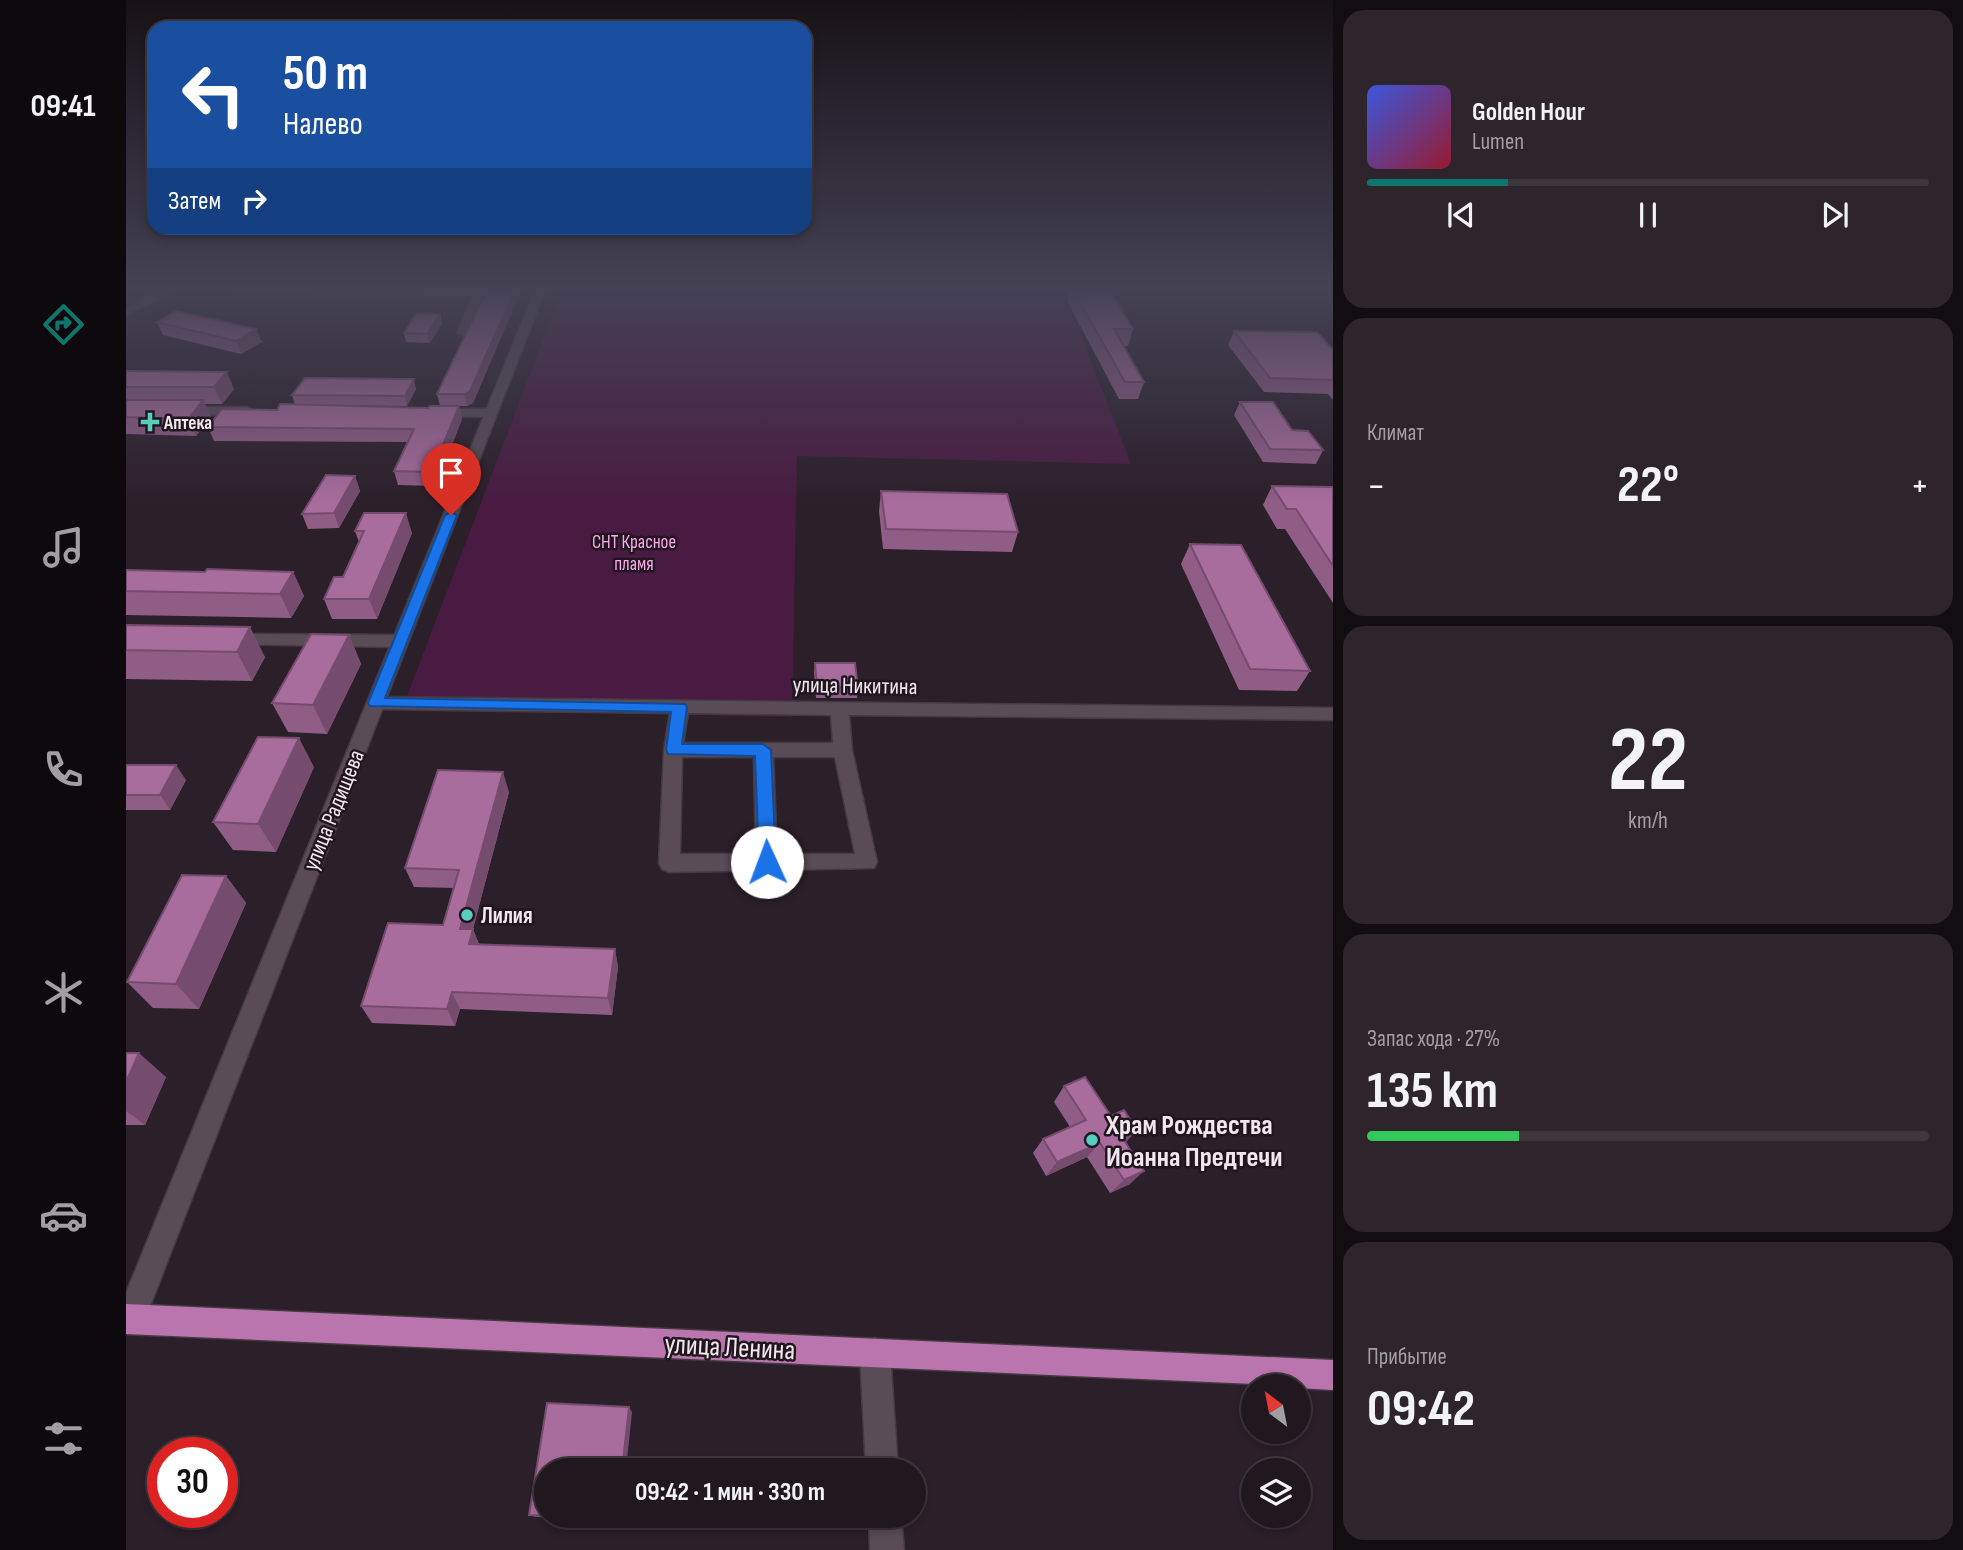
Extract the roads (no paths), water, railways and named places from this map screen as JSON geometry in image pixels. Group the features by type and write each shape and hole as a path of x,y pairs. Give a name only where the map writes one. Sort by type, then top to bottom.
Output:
{"main road":[{"name":"улица Ленина","path":"127,1324 876,1353 1333,1375"}],"street":[{"name":"улица Радищева","path":"127,1324 512,360"},
{"path":"167,410 261,411"},
{"path":"424,413 491,413"},
{"path":"222,640 401,641"},
{"name":"улица Никитина","path":"376,703 1333,714"},
{"path":"680,707 673,750 669,863 867,862 844,750 840,710"},
{"path":"673,750 844,750"},
{"path":"763,750 767,862"},
{"path":"876,1353 881,1458"},
{"path":"886,1528 887,1550"}],"place":[{"name":"Аптека","path":"150,422"},
{"name":"Лилия","path":"467,915"},
{"name":"Храм Рождества Иоанна Предтечи","path":"1092,1140"}],"park label":[{"name":"СНТ Красное пламя","path":"634,552"}]}
